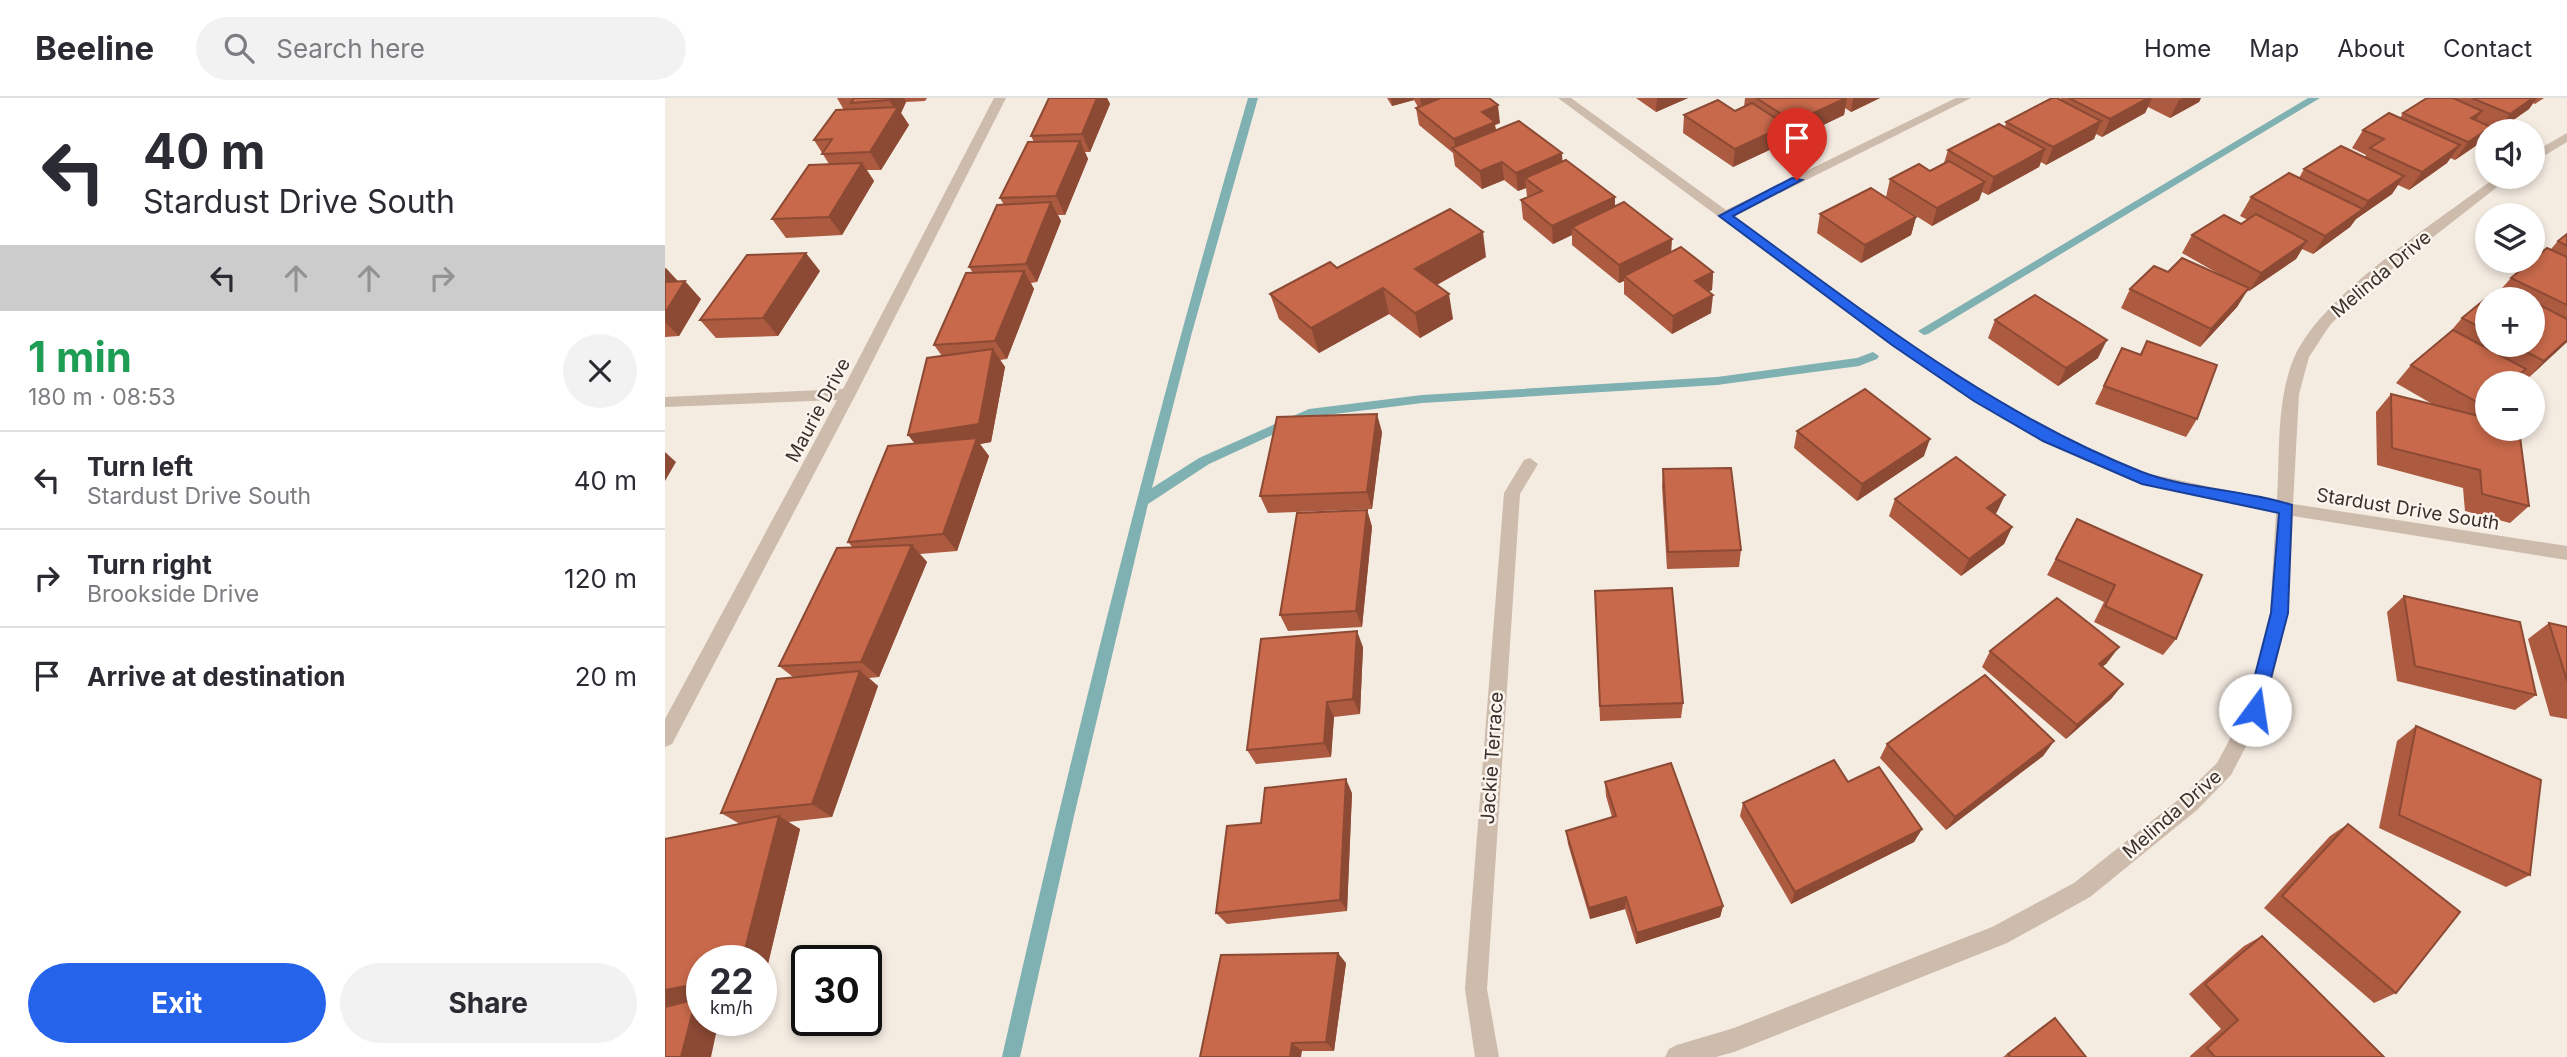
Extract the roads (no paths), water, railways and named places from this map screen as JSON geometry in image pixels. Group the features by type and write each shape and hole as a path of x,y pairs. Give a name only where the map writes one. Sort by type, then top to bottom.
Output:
{"street":[{"name":"Maurie Drive","path":"665,738 848,394 1000,98"},
{"name":"Stardust Drive South","path":"1563,98 1897,342 1979,398 2048,438 2142,478 2287,509 2567,553"},
{"path":"1725,216 1965,98"},
{"path":"2545,151 2567,137"},
{"name":"Melinda Drive","path":"1677,1057 1734,1041 1999,934 2082,890 2190,803 2224,769 2255,710 2279,613 2287,509 2291,394 2302,357 2325,322 2359,288 2488,189"},
{"path":"665,402 848,394"},
{"name":"Jackie Terrace","path":"1487,1057 1476,989 1512,492 1531,464"}],"waterway":[{"path":"1011,1057 1123,575 1253,98"},
{"path":"1924,331 2315,98"},
{"path":"1144,500 1204,461 1309,413 1422,399 1717,381 1859,362 1873,356"}]}
